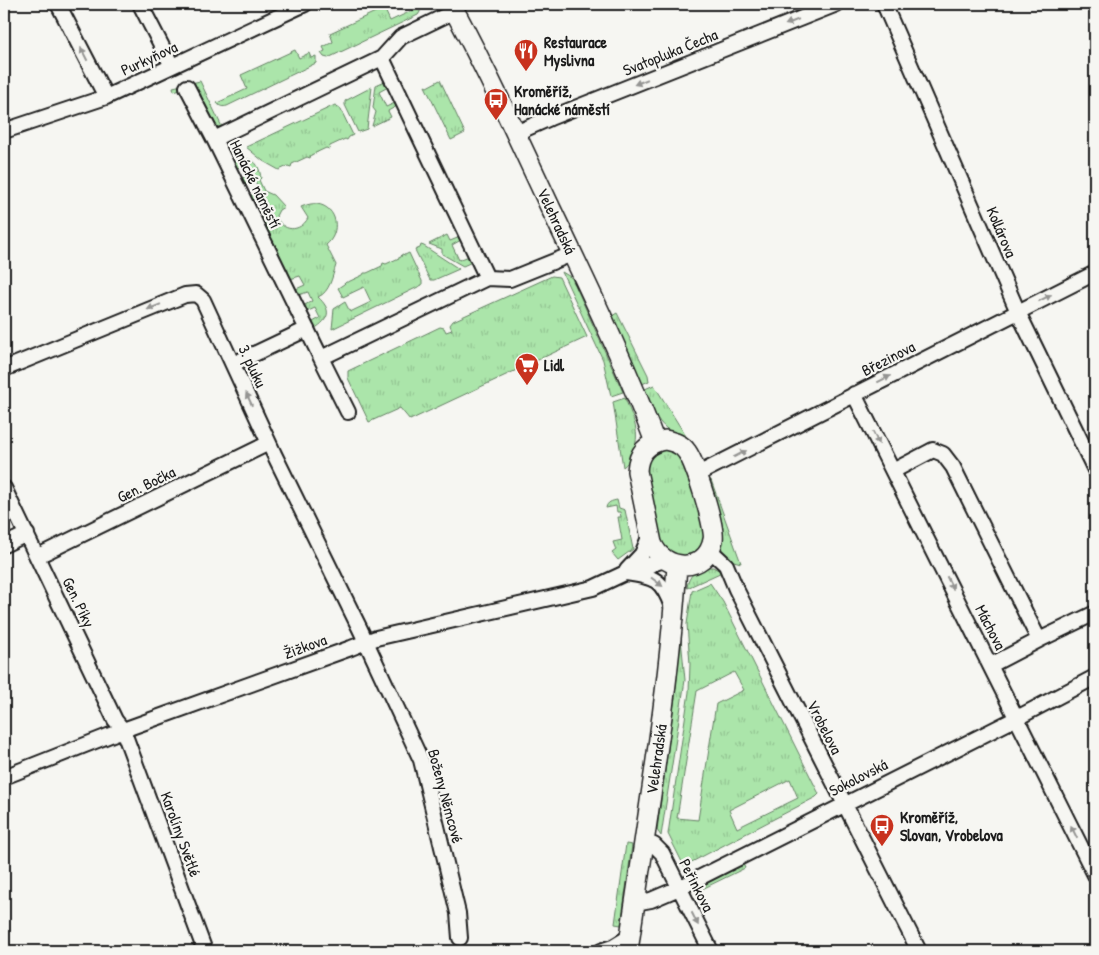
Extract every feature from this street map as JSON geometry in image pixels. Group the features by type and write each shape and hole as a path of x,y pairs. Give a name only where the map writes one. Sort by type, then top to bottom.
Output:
{"main road":[{"name":"Velehradská","path":"453,8 516,134 572,254 635,391 655,442"},
{"path":"665,440 674,442 687,452 696,476 714,532 710,550 695,563 670,562 654,550 637,470 638,462 646,447 655,442 665,440"},
{"name":"Velehradská","path":"630,943 660,735 674,611 670,562"}],"street":[{"path":"58,4 106,97"},
{"path":"140,4 172,66"},
{"name":"Purkyňova","path":"4,131 106,97 305,4"},
{"name":"Svatopluka Čecha","path":"516,134 837,4"},
{"name":"Kollárova","path":"884,4 1018,312 1095,470"},
{"name":"Hanácké náměstí","path":"348,412 214,139 382,58 401,37 453,8"},
{"path":"382,58 487,278"},
{"path":"188,87 214,139"},
{"path":"321,358 487,278 510,279 572,254"},
{"name":"Březinova","path":"696,476 1095,273"},
{"name":"3. pluku","path":"4,369 190,293 196,294 203,300 269,443 366,642"},
{"path":"232,364 307,329"},
{"name":"Máchova","path":"854,394 1095,876"},
{"name":"Gen. Bočka","path":"38,556 269,443"},
{"path":"893,471 933,450 943,454 953,468 1039,640"},
{"name":"Gen. Píky","path":"4,488 115,720 123,730"},
{"path":"4,545 27,534"},
{"path":"625,573 642,554 650,535"},
{"name":"Vrobelova","path":"710,550 726,565 736,589 919,951"},
{"name":"Žižkova","path":"4,777 123,730 396,632 593,588 625,573 670,562"},
{"path":"625,573 648,576 659,582 668,595 674,611"},
{"path":"991,665 1095,613"},
{"name":"Boženy Němcové","path":"366,642 421,760 458,913 460,938"},
{"name":"Sokolovská","path":"635,903 652,900 679,888 1095,677"},
{"name":"Karolíny Světlé","path":"123,730 205,951"},
{"name":"Peřinkova","path":"644,842 654,845 662,853 711,951"},
{"path":"602,951 619,944 630,943"}],"green space":[{"path":"420,7 418,15 328,58 324,57 321,53 325,51 323,47 333,42 330,33 384,8 390,21"},
{"path":"295,50 299,58 309,53 311,58 316,56 316,63 227,106 217,103 247,89 241,75"},
{"path":"440,80 465,133 451,140 425,86 427,87"},
{"path":"200,81 222,127 214,126 193,85 174,91 173,87"},
{"path":"385,81 388,87 379,92 386,107 395,103 397,106 388,111 391,117 372,126 376,112 373,108 376,85"},
{"path":"372,87 367,129 358,132 345,105 345,101"},
{"path":"335,105 340,108 353,135 347,140 345,139 330,146 329,149 326,148 311,155 310,158 307,157 292,164 291,167 288,166 279,170 263,161 246,147"},
{"path":"248,159 255,162 259,169 261,178 259,180 264,191 273,195 284,207 279,210 276,216 282,225 287,228 296,228 305,223 308,218 301,207 309,204 324,206 333,215 335,221 334,234 326,245 336,265 328,288 318,297 326,306 326,318 314,329 311,323 320,318 315,308 306,312 303,306 312,301 308,292 298,295 296,289 305,285 300,276 290,279 258,211 267,206 262,196 253,200 251,195 260,191 255,181 245,185 242,178 251,173 247,164 237,168 234,161"},
{"path":"447,235 450,241 460,237 461,240 452,245 459,260 469,256 472,262 463,266 442,254 442,249 429,244"},
{"path":"421,245 459,269 430,280 415,250 420,248"},
{"path":"409,253 422,281 422,285 332,329 334,309 345,302 350,312 371,302 364,287 343,297 338,288 364,273 382,266 383,263 386,264 401,257 402,254"},
{"path":"562,272 572,278 623,392 611,396 603,360"},
{"path":"552,276 559,277 587,337 410,420 400,408 369,422 348,378 348,371 440,327 444,328 446,332 452,330 450,325 453,321"},
{"path":"617,313 648,375 649,381 642,384 612,316"},
{"path":"654,385 689,441 664,427 656,415 645,389"},
{"path":"625,398 635,426 636,439 631,457 623,467 613,402"},
{"path":"665,449 676,452 683,462 704,526 704,537 701,545 696,552 689,555 673,555 667,551 659,536 646,469 652,456"},
{"path":"710,480 741,563 730,560 721,551 709,486"},
{"path":"617,500 619,508 625,510 633,549 618,560 612,553 616,550 613,542 622,540 618,517 621,517 620,512 617,512 616,506 606,508 609,503"},
{"path":"713,567 722,572 687,588 693,574 700,569"},
{"path":"710,583 723,602 819,794 684,866 668,834 689,692 690,664 687,624 692,591","holes":["734,672 744,690 716,704 698,820 677,818 697,691","790,779 798,798 737,828 729,810"]},
{"path":"681,638 685,680 661,836 657,830"},
{"path":"626,844 632,845 621,925 615,924"},
{"path":"743,864 745,868 696,892 694,888"}],"place":[{"name":"Restaurace Myslivna","path":"526,72"},
{"name":"Kroměříž, Hanácké náměstí","path":"496,121"},
{"name":"Lidl","path":"527,386"},
{"name":"Kroměříž, Slovan, Vrobelova","path":"882,847"}]}
